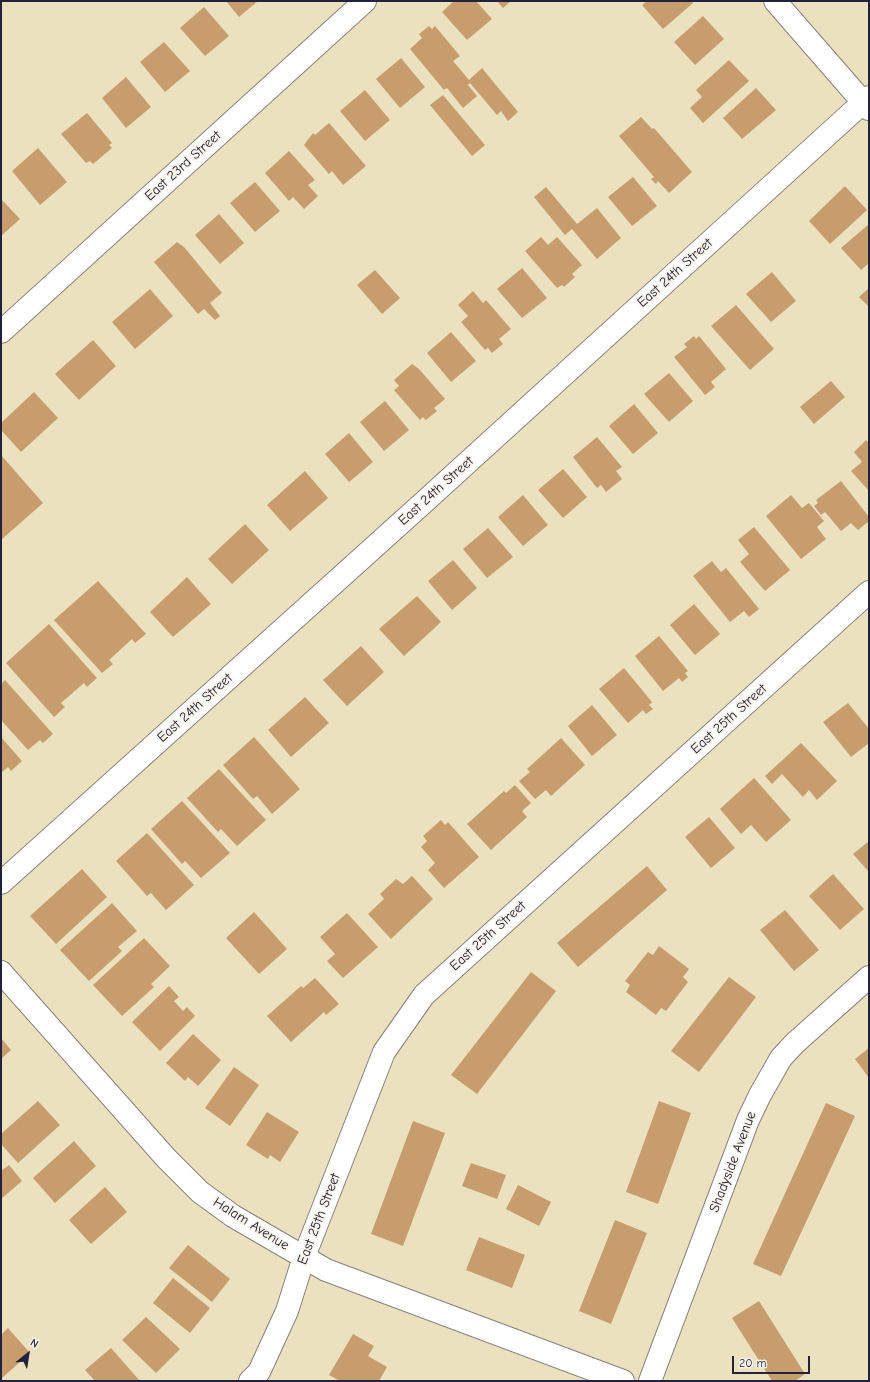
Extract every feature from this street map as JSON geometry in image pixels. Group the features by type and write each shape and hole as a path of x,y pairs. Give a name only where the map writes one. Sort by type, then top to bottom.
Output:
{"street":[{"name":"East 23rd Street","path":"1,332 365,1"},
{"path":"776,1 867,103"},
{"name":"East 24th Street","path":"1,883 867,103"},
{"name":"East 25th Street","path":"250,1381 259,1372 287,1311 304,1257 384,1052 424,995 869,592"},
{"name":"Halam Avenue","path":"1,972 166,1158 200,1192 233,1216 326,1270 623,1381"},
{"name":"Shadyside Avenue","path":"650,1381 748,1120 760,1094 781,1058 790,1048 869,977"}],"building":[{"path":"226,1 258,1 239,17"},
{"path":"454,1 476,1 492,19 467,40 442,12"},
{"path":"497,1 511,1 503,8"},
{"path":"647,1 691,1 693,3 663,29 642,5"},
{"path":"204,7 229,36 205,56 180,28"},
{"path":"703,16 724,39 695,65 674,42"},
{"path":"429,26 432,29 435,26 460,56 453,61 469,80 482,68 518,112 508,121 501,111 497,115 470,83 468,85 477,96 463,108 447,88 444,90 410,49 422,38 419,34"},
{"path":"164,42 190,71 165,92 140,62"},
{"path":"401,58 425,87 400,108 376,79"},
{"path":"729,60 749,81 703,123 690,108 702,97 696,90"},
{"path":"126,77 151,107 126,128 102,98"},
{"path":"756,88 776,110 742,139 723,118"},
{"path":"365,90 390,120 365,141 340,111"},
{"path":"443,95 485,145 472,156 430,105"},
{"path":"87,113 112,143 109,145 112,148 93,164 90,161 86,163 61,134"},
{"path":"641,117 652,129 654,128 692,172 669,193 658,181 656,184 651,179 654,177 619,136"},
{"path":"329,123 366,166 343,185 332,171 329,174 304,145 313,133 315,135"},
{"path":"38,148 67,182 40,205 12,171"},
{"path":"289,151 315,180 308,185 318,196 304,209 293,197 289,201 265,173"},
{"path":"633,177 657,206 632,226 608,197"},
{"path":"255,182 280,211 255,232 230,203"},
{"path":"845,186 867,210 830,244 809,221"},
{"path":"546,187 577,224 597,208 621,238 597,259 572,229 565,235 534,197"},
{"path":"1,199 20,219 1,236"},
{"path":"219,214 244,243 220,264 195,235"},
{"path":"869,224 869,263 861,270 841,248"},
{"path":"541,237 548,245 557,237 582,265 572,274 575,277 564,287 562,285 557,288 525,251"},
{"path":"177,242 184,247 222,293 210,303 220,316 215,320 204,309 198,314 154,262"},
{"path":"522,268 547,298 522,318 497,289"},
{"path":"375,270 400,298 382,314 357,285"},
{"path":"772,272 796,301 771,322 746,294"},
{"path":"869,288 869,305 868,306 859,297"},
{"path":"150,289 173,316 135,349 112,322"},
{"path":"473,291 483,303 486,300 511,329 499,339 503,344 492,353 488,348 485,350 461,322 468,316 458,305"},
{"path":"736,305 774,349 750,370 711,326"},
{"path":"451,332 476,361 451,382 427,353"},
{"path":"694,336 696,339 699,336 726,369 711,382 715,387 705,395 674,357 687,347 684,344"},
{"path":"93,340 116,366 79,400 55,374"},
{"path":"412,364 419,369 445,399 434,408 437,411 426,420 423,417 420,420 394,390 399,386 394,380"},
{"path":"669,373 693,401 669,422 644,394"},
{"path":"831,381 845,397 814,424 800,407"},
{"path":"34,392 58,418 21,452 1,430 1,423"},
{"path":"385,401 409,430 384,451 360,422"},
{"path":"634,404 658,433 633,454 609,426"},
{"path":"349,433 373,462 349,482 325,454"},
{"path":"597,437 622,467 616,471 622,479 606,492 601,485 597,488 573,457"},
{"path":"866,440 869,443 869,491 851,471 862,462 854,452"},
{"path":"1,455 43,503 1,540"},
{"path":"563,469 587,497 563,518 538,490"},
{"path":"305,471 328,498 290,531 267,505"},
{"path":"841,481 869,517 869,521 858,530 851,523 841,531 825,512 821,515 814,506 818,503 816,500"},
{"path":"523,495 548,525 523,546 498,517"},
{"path":"791,495 802,508 809,503 824,521 817,527 826,539 801,559 766,516"},
{"path":"245,524 269,550 232,584 208,559"},
{"path":"754,527 790,570 765,591 740,562 749,554 738,540"},
{"path":"488,528 513,557 487,578 463,549"},
{"path":"453,560 477,588 452,610 428,581"},
{"path":"712,561 721,572 726,568 759,609 749,617 744,611 730,622 693,576"},
{"path":"187,577 211,604 173,637 150,612"},
{"path":"98,581 146,634 135,643 132,639 109,660 113,664 102,673 54,620"},
{"path":"417,596 441,622 404,656 379,629"},
{"path":"694,604 720,634 695,655 670,625"},
{"path":"49,624 97,678 87,687 84,683 61,703 65,707 54,717 6,663"},
{"path":"659,636 688,671 685,673 688,677 682,682 679,678 663,691 635,656"},
{"path":"361,646 384,672 347,706 323,680"},
{"path":"624,668 652,702 649,705 653,709 646,714 643,710 628,723 599,689"},
{"path":"5,680 53,734 43,743 40,740 28,750 1,720 1,684"},
{"path":"305,697 329,723 291,757 268,730"},
{"path":"848,703 869,729 869,743 851,757 823,722"},
{"path":"592,705 617,735 592,756 568,726"},
{"path":"1,737 22,761 11,771 8,767 1,773"},
{"path":"254,737 300,789 272,814 257,796 253,799 223,765"},
{"path":"561,738 585,765 551,796 546,790 535,799 519,781 530,772 527,769"},
{"path":"801,743 837,781 817,800 809,790 803,797 782,774 772,784 765,776"},
{"path":"219,769 266,820 237,846 221,829 218,832 187,798"},
{"path":"754,778 791,820 766,842 751,825 741,834 720,809"},
{"path":"515,785 531,803 522,811 527,817 491,850 467,824 504,791 506,793"},
{"path":"182,801 230,853 201,878 185,861 182,864 151,829"},
{"path":"709,817 735,848 711,868 685,837"},
{"path":"441,820 445,825 448,822 479,857 444,888 428,870 435,863 421,847 427,841 423,836"},
{"path":"147,833 194,885 166,910 151,893 147,896 116,861"},
{"path":"869,841 869,872 853,854"},
{"path":"647,866 667,890 578,967 557,943"},
{"path":"82,869 107,897 56,944 30,916"},
{"path":"833,874 864,909 840,930 809,896"},
{"path":"412,876 433,899 391,939 368,914 384,899 380,894 396,879 403,884"},
{"path":"112,903 137,931 118,947 122,951 89,981 60,950"},
{"path":"785,910 819,950 794,971 760,930"},
{"path":"254,912 287,949 259,974 226,938"},
{"path":"347,913 378,947 343,978 327,961 335,954 320,937"},
{"path":"144,938 170,966 151,984 154,987 122,1016 93,985"},
{"path":"659,946 689,969 683,977 688,982 666,1011 661,1008 656,1015 626,992 630,985 625,981 648,952 653,955"},
{"path":"531,972 556,991 477,1094 451,1075"},
{"path":"729,977 756,997 699,1072 671,1051"},
{"path":"315,978 339,1004 326,1015 324,1012 291,1042 267,1016 301,986 303,988"},
{"path":"169,986 179,997 174,1001 183,1011 187,1007 195,1016 160,1051 132,1022"},
{"path":"193,1034 221,1060 198,1086 188,1077 185,1081 166,1063"},
{"path":"1,1038 11,1050 1,1059"},
{"path":"869,1048 869,1078 855,1059"},
{"path":"234,1067 259,1085 230,1126 205,1108"},
{"path":"38,1101 60,1125 18,1163 1,1144 1,1134"},
{"path":"659,1101 691,1113 658,1204 626,1192"},
{"path":"826,1103 855,1116 781,1276 753,1264"},
{"path":"267,1112 299,1132 280,1162 270,1155 268,1159 246,1145"},
{"path":"413,1121 445,1133 403,1246 371,1234"},
{"path":"74,1141 96,1166 55,1203 33,1178"},
{"path":"471,1163 506,1175 497,1199 462,1186"},
{"path":"9,1165 22,1181 1,1199 1,1171"},
{"path":"518,1185 551,1202 539,1226 506,1209"},
{"path":"105,1187 127,1212 91,1244 69,1220"},
{"path":"615,1220 647,1233 611,1324 579,1311"},
{"path":"479,1237 525,1255 512,1288 466,1270"},
{"path":"188,1245 230,1279 212,1302 169,1268"},
{"path":"173,1278 210,1308 190,1333 153,1303"},
{"path":"759,1301 805,1374 795,1381 772,1381 732,1318"},
{"path":"146,1317 180,1349 156,1373 122,1340"},
{"path":"8,1328 30,1353 1,1379 1,1335"},
{"path":"353,1334 374,1346 368,1356 387,1367 379,1381 340,1381 329,1375"},
{"path":"111,1348 140,1381 95,1381 85,1370"}]}
